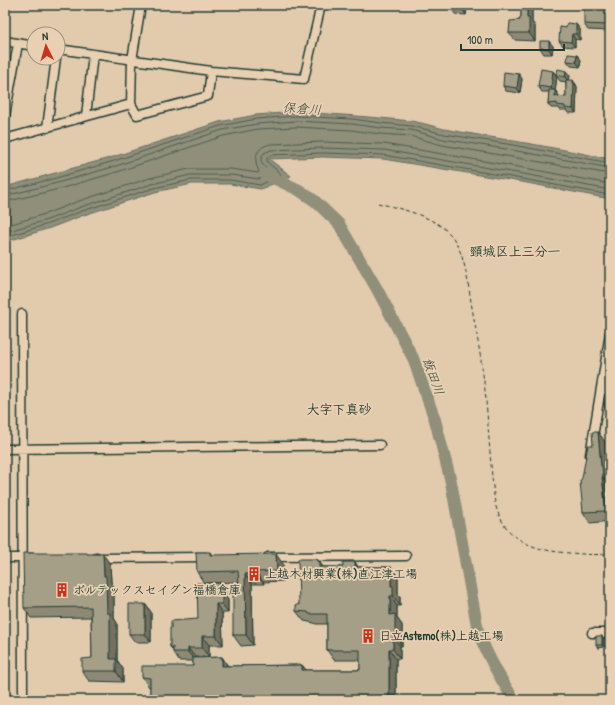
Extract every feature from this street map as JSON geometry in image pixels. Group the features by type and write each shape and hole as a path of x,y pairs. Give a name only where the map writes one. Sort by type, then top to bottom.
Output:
{"street":[{"path":"141,5 132,60 131,104 137,115 208,96 211,71"},
{"path":"66,50 211,71 304,79 320,5"},
{"path":"5,41 26,45"},
{"path":"5,116 18,44"},
{"path":"86,116 94,54"},
{"path":"47,128 55,66"},
{"path":"5,139 131,104"},
{"path":"22,314 23,700"},
{"path":"588,464 610,333"},
{"path":"601,389 610,391"},
{"path":"5,449 380,445"},
{"path":"257,557 406,556"},
{"path":"84,558 218,557"},
{"path":"5,558 45,558"},
{"path":"592,633 610,633"}],"path":[{"path":"378,202 439,224 450,233 458,247 465,270 473,314 485,391 495,503 502,523 513,536 526,544 540,549 586,555 602,555 610,553"}],"water":[{"path":"296,112 411,121 449,130 610,159 610,199 527,183 383,159 323,157 269,159 291,176 261,189 230,184 192,184 155,192 5,242 5,187 113,157 219,122 256,115"}],"building":[{"path":"450,5 464,5 463,10 452,10"},
{"path":"521,5 527,5 529,33 509,33 510,21 520,20"},
{"path":"584,5 590,5 590,8 610,9 610,25 584,24"},
{"path":"567,23 576,24 576,34 572,34 571,42 559,41 560,27 566,28"},
{"path":"540,41 549,41 549,49 540,48"},
{"path":"568,54 577,55 576,62 567,61"},
{"path":"541,69 553,71 551,88 538,86"},
{"path":"558,69 566,71 565,77 556,75"},
{"path":"504,72 519,74 517,88 503,86"},
{"path":"566,80 573,80 574,83 573,109 557,105 557,103 548,104 549,90 555,90 555,96 566,97"},
{"path":"604,399 610,399 610,424 606,425"},
{"path":"592,432 598,432 606,511 583,512 580,481 582,478 588,445 593,445"},
{"path":"196,552 210,552 210,555 276,554 277,571 245,574 246,635 233,635 233,584 239,583 238,571 197,572"},
{"path":"23,553 103,554 104,576 106,576 107,613 110,613 110,659 116,659 116,671 82,671 82,659 92,658 91,607 24,608"},
{"name":"日立Astemo(株)上越工場","path":"298,559 317,559 317,561 319,561 319,567 343,567 343,562 355,562 355,567 391,567 391,586 393,586 393,596 390,596 390,615 395,614 395,636 393,636 393,649 389,649 389,700 150,700 150,678 142,677 142,666 193,666 193,658 222,657 222,666 302,665 302,670 360,670 360,650 327,650 327,614 309,614 308,612 296,611 296,605 299,605"},
{"path":"197,583 220,583 220,590 222,590 222,604 216,604 216,636 202,636 202,648 188,648 188,652 173,652 173,647 170,647 171,621 198,619"},
{"path":"129,604 145,604 145,634 129,634"},
{"path":"596,636 602,636 602,645 596,645"},
{"path":"25,697 33,697 33,700 25,700"}],"waterway":[{"name":"飯田川","path":"265,174 299,190 315,201 339,224 377,289 413,358 435,420 451,482 478,631 494,667 514,700"}],"place":[{"name":"上越木材興業(株)直江津工場","path":"254,574"},
{"name":"ボルテックスセイグン福橋倉庫","path":"62,590"},
{"name":"日立Astemo(株)上越工場","path":"368,636"}],"district":[{"name":"頸城区上三分一","path":"515,251"},
{"name":"大字下真砂","path":"339,409"}],"water label":[{"name":"保倉川","path":"302,108"}]}
